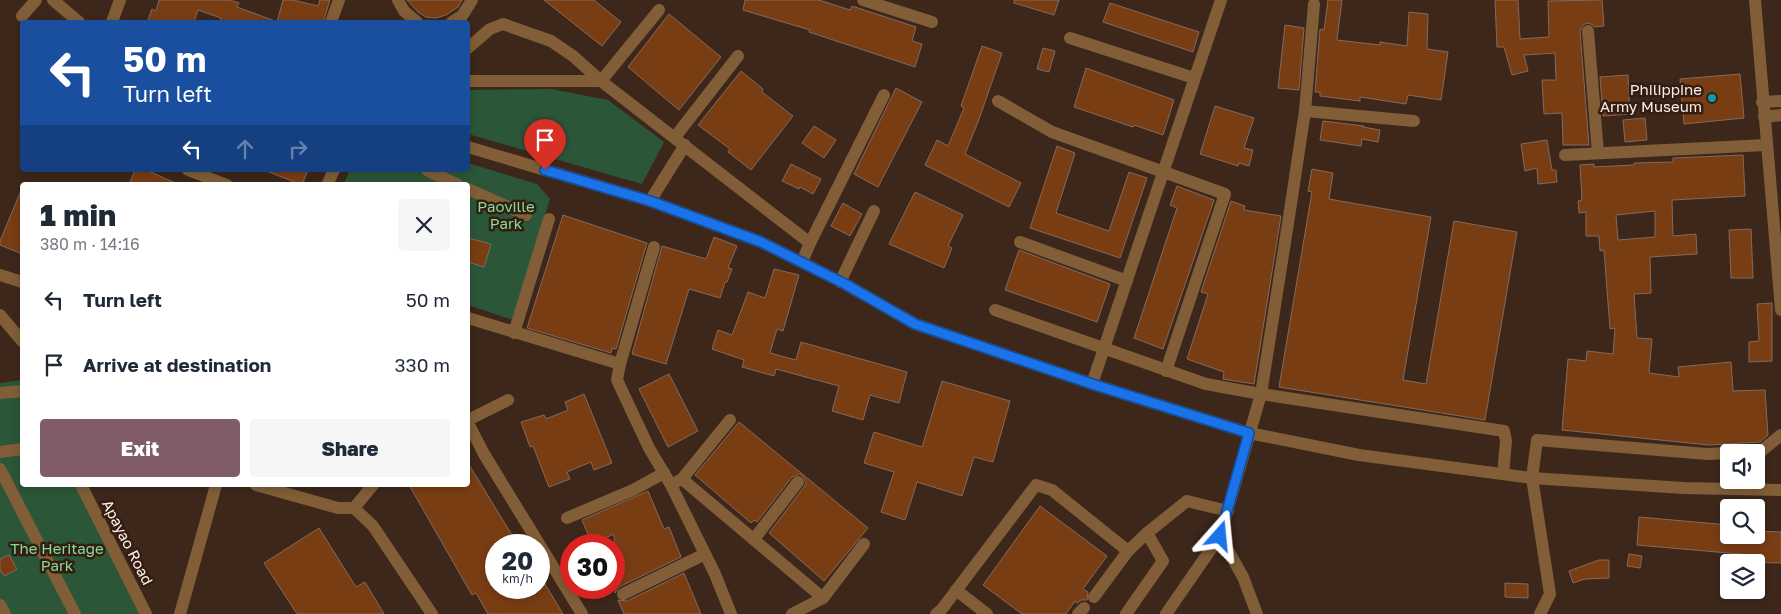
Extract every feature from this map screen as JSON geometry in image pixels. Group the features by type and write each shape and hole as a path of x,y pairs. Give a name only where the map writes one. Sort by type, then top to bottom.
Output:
{"street":[{"path":"22,16 36,0"},
{"path":"53,0 76,20"},
{"path":"113,20 120,0"},
{"path":"332,20 339,0"},
{"path":"398,0 404,11 415,20"},
{"path":"455,20 462,16 472,0"},
{"path":"863,0 884,3 932,22"},
{"path":"1092,384 1221,0"},
{"path":"1755,0 1762,102 1781,310"},
{"path":"1166,614 1220,536 1261,394 1290,217 1304,110 1314,4"},
{"path":"601,81 659,10"},
{"path":"470,46 490,29 504,24 551,41 573,56 601,81 810,243"},
{"path":"1588,31 1598,153"},
{"path":"1070,38 1194,78"},
{"path":"650,201 680,141 738,56"},
{"path":"470,81 601,81"},
{"path":"802,262 884,95"},
{"path":"1762,102 1781,101"},
{"path":"998,102 1052,132 1225,194 1166,371"},
{"path":"1304,110 1414,121"},
{"path":"1764,117 1781,116"},
{"path":"1566,155 1766,145"},
{"path":"470,148 650,201 761,242 840,282 915,324 1092,384 1249,433 1359,455 1532,478 1683,488 1781,490"},
{"path":"193,172 219,182"},
{"path":"431,172 452,182"},
{"path":"470,190 526,216"},
{"path":"840,282 874,211"},
{"path":"514,333 548,219"},
{"path":"1020,242 1127,281"},
{"path":"654,247 617,380 649,448 664,473 754,539 823,598"},
{"path":"0,275 20,281"},
{"path":"995,310 1206,384 1504,431 1506,441 1503,474"},
{"path":"0,315 20,339"},
{"path":"470,319 620,364"},
{"path":"0,393 20,391"},
{"path":"470,420 508,400"},
{"path":"676,482 730,420"},
{"path":"470,425 484,454 582,614"},
{"path":"1765,448 1781,435"},
{"path":"1540,614 1550,594 1532,478 1537,440 1707,454 1720,453"},
{"path":"0,452 20,448"},
{"path":"0,469 75,614"},
{"path":"568,518 633,490 664,473"},
{"path":"676,482 731,614"},
{"path":"754,539 798,482"},
{"path":"936,614 1036,485 1052,490 1128,550"},
{"name":"Apayao Road","path":"82,487 146,614"},
{"path":"180,614 215,487"},
{"path":"265,487 338,508 354,508 373,526 432,614"},
{"path":"354,508 370,487"},
{"path":"1094,597 1128,550 1146,532 1187,501 1228,511"},
{"path":"1126,614 1163,562 1146,532"},
{"path":"1220,536 1244,577 1257,614"},
{"path":"792,614 823,598 864,544"},
{"path":"625,593 705,554"},
{"path":"956,590 987,614"},
{"path":"0,605 4,614"}],"green space":[{"path":"551,89 608,100 664,142 642,184 470,135 470,90"},
{"name":"Paoville Park","path":"470,164 537,184 550,199 513,320 470,306 470,182 344,182 349,172 470,172"},
{"name":"The Heritage Park","path":"20,380 20,487 85,487 149,614 0,614 0,383"}],"building":[{"path":"159,0 230,0 239,3 237,7 272,20 220,20 221,18 198,10 195,20 148,20 152,9 156,11"},
{"path":"283,0 293,0 318,6 320,0 330,0 324,20 278,20"},
{"path":"407,0 462,0 458,7 446,15 436,18 426,17 418,12"},
{"path":"544,0 594,0 621,22 602,46"},
{"path":"745,0 819,0 850,10 852,6 916,27 912,41 922,44 915,67 809,32 810,30 743,10"},
{"path":"1014,0 1059,0 1054,15 1014,3"},
{"path":"1328,0 1342,0 1337,40 1380,45 1380,42 1407,46 1409,12 1428,14 1427,49 1448,52 1441,100 1408,95 1406,104 1360,97 1360,101 1320,96 1320,92 1315,92 1320,29 1324,30"},
{"path":"1495,0 1518,0 1520,39 1549,37 1548,1 1602,0 1604,26 1595,27 1587,23 1583,25 1580,31 1589,145 1563,145 1562,113 1544,114 1542,80 1556,80 1555,53 1524,55 1528,71 1512,75 1504,47 1497,47"},
{"path":"1110,3 1199,32 1193,52 1103,22"},
{"path":"669,14 721,57 679,110 628,67"},
{"path":"1285,25 1304,28 1299,90 1278,88"},
{"path":"982,46 1002,53 965,154 1021,183 1009,207 925,165 937,140 948,146 964,108 961,106"},
{"path":"1043,48 1055,51 1049,72 1037,69"},
{"path":"1086,68 1174,100 1163,135 1074,107"},
{"path":"741,71 763,89 762,92 793,116 751,170 728,152 730,149 698,125"},
{"name":"Philippine Army Museum","path":"1740,74 1744,118 1684,124 1680,79"},
{"path":"1628,75 1630,114 1603,116 1600,77"},
{"path":"896,88 922,102 878,187 854,174"},
{"path":"1215,106 1254,118 1244,148 1253,150 1249,166 1239,163 1238,166 1200,154"},
{"path":"1645,118 1647,140 1625,142 1623,120"},
{"path":"1323,121 1380,130 1378,142 1362,139 1361,146 1320,140"},
{"path":"814,126 836,140 824,158 802,143"},
{"path":"1547,140 1552,170 1556,170 1557,182 1538,184 1537,168 1525,171 1521,144"},
{"path":"1057,146 1075,153 1056,213 1109,231 1129,172 1147,178 1120,258 1030,228"},
{"path":"1743,155 1745,196 1672,200 1673,236 1696,234 1697,254 1650,257 1651,293 1634,294 1637,338 1652,339 1649,373 1679,377 1678,367 1731,362 1733,391 1765,390 1768,435 1760,442 1709,445 1562,430 1568,359 1586,361 1587,351 1613,354 1615,328 1610,329 1604,250 1600,251 1599,236 1586,236 1586,212 1579,213 1578,201 1582,200 1580,165 1594,164 1594,167 1673,162 1673,158","holes":["1655,211 1655,237 1618,240 1616,215"]},
{"path":"791,164 821,179 813,194 782,181"},
{"path":"1312,169 1333,173 1329,199 1431,217 1403,380 1426,384 1454,221 1517,232 1485,420 1279,387 1312,192 1308,191"},
{"path":"134,172 151,172 173,182 130,182"},
{"path":"269,172 307,172 303,182 294,182"},
{"path":"1177,186 1214,200 1163,349 1134,338 1177,208 1170,205"},
{"path":"915,192 963,215 948,246 952,248 944,268 889,244"},
{"path":"20,193 20,253 0,245"},
{"path":"1231,201 1245,206 1244,210 1281,216 1254,384 1223,379 1224,372 1187,359 1208,294 1201,292"},
{"path":"843,203 862,214 850,236 831,226"},
{"path":"563,215 647,243 616,349 612,348 611,353 527,328"},
{"path":"1751,229 1753,278 1731,278 1729,230"},
{"path":"714,237 737,246 728,268 732,269 720,298 689,289 666,364 632,354 662,246 706,259"},
{"path":"470,239 491,244 484,267 470,263"},
{"path":"1019,250 1110,284 1097,322 1005,290"},
{"path":"774,269 799,275 783,331 777,329 770,353 796,360 801,342 907,372 899,403 870,395 863,420 832,411 839,386 776,369 774,376 742,367 744,360 712,349 718,330 732,335 748,292 765,298"},
{"path":"1772,303 1772,361 1749,362 1749,342 1759,341 1757,304"},
{"path":"669,374 698,431 668,447 639,389"},
{"path":"942,381 1010,401 993,462 974,457 962,496 917,482 905,520 881,512 894,472 864,463 874,432 922,447"},
{"path":"584,394 612,463 594,470 591,462 567,472 570,479 549,487 533,446 530,447 521,422 544,415 546,419 568,410 565,402"},
{"path":"739,422 868,528 824,581 769,533 804,487 806,483 803,476 799,474 792,477 757,522 754,520 751,523 695,475"},
{"path":"470,466 511,534 485,534 485,599 550,599 550,592 563,614 488,614 476,593 472,595 410,487 470,487"},
{"path":"648,491 664,529 669,527 681,557 625,584 625,534 588,534 582,520"},
{"path":"1040,506 1107,556 1083,589 1088,592 1087,600 1081,600 1077,603 1075,601 1066,614 1022,614 983,585"},
{"path":"1639,517 1720,524 1720,544 1765,544 1765,531 1781,532 1781,563 1765,562 1765,554 1740,554 1637,545"},
{"path":"319,528 356,587 365,582 384,614 297,614 264,563"},
{"path":"1629,554 1642,556 1640,568 1627,566"},
{"path":"9,555 17,569 5,576 0,571 0,559"},
{"path":"1599,560 1609,560 1609,578 1585,579 1573,583 1569,571"},
{"path":"684,573 701,614 624,614 618,600 627,601"},
{"path":"1505,583 1528,584 1528,598 1505,597"}],"place":[{"name":"Philippine Army Museum","path":"1712,98"}],"route":[{"path":"545,170 650,201 761,242 845,284 915,324 1092,384 1249,433 1220,536"}]}
